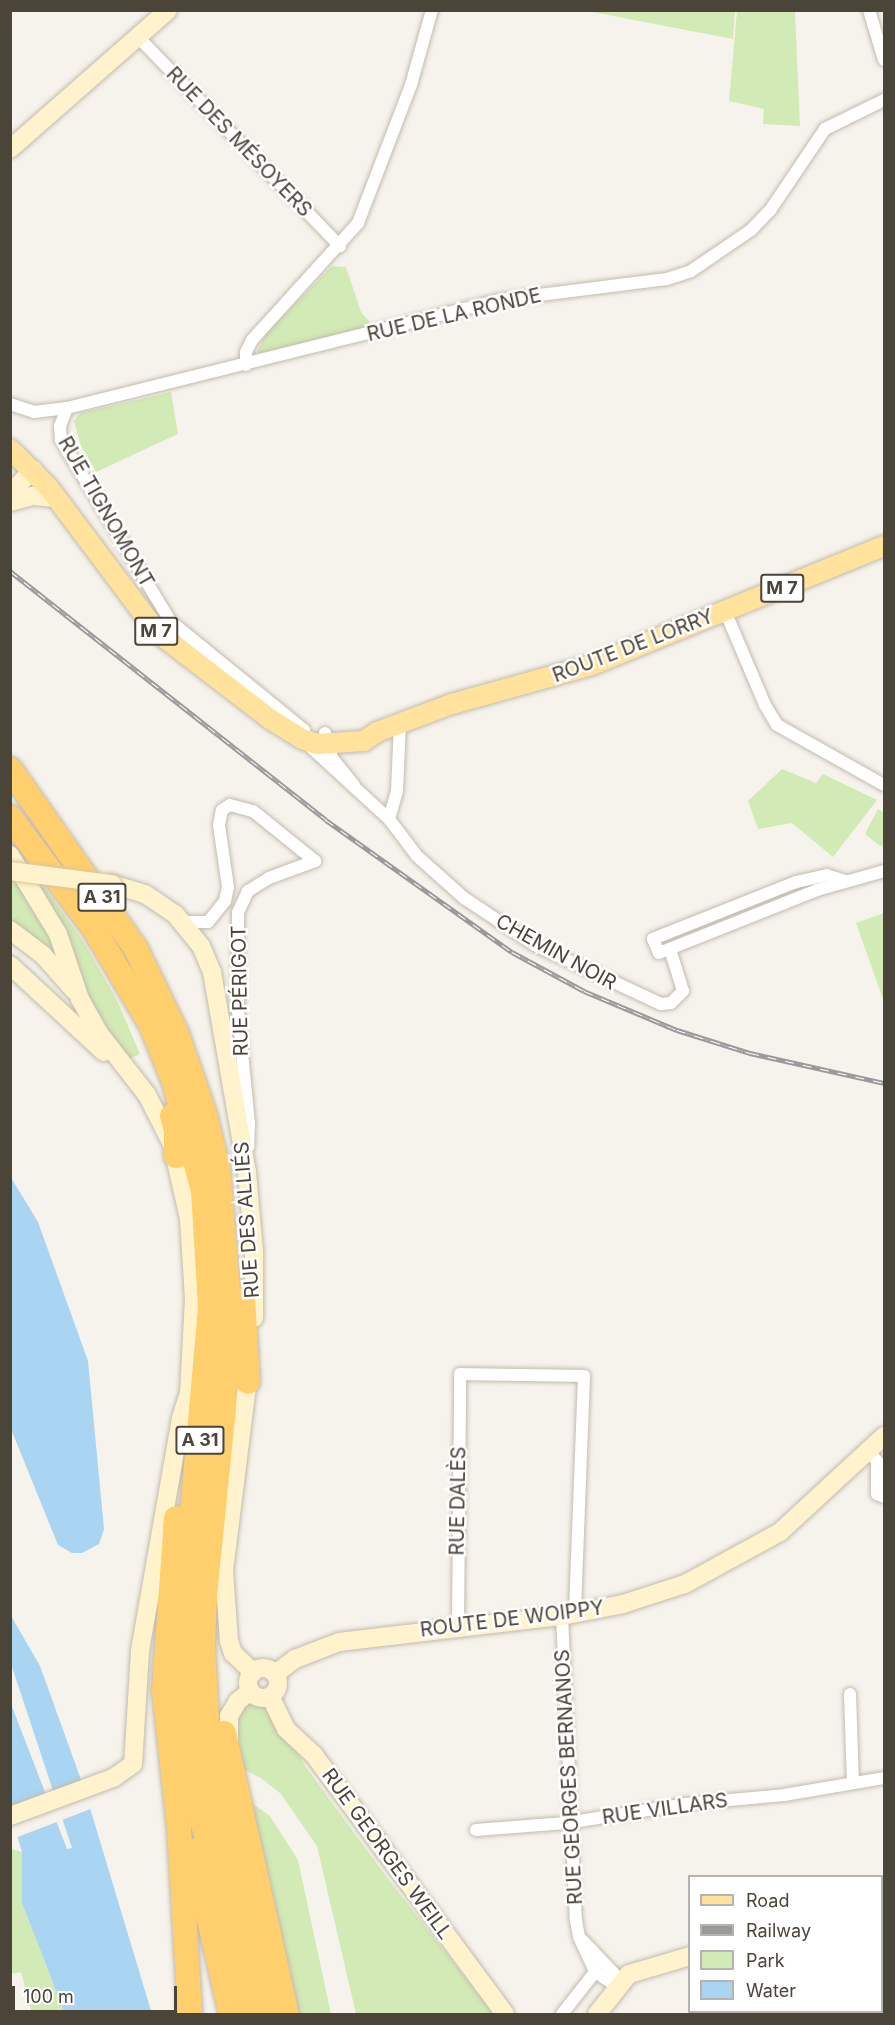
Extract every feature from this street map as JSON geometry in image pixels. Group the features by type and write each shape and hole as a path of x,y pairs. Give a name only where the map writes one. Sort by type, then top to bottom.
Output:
{"highway":[{"name":"A 31","path":"10,769 130,940 177,1034 205,1115 218,1168 229,1302 224,1408 205,1604 207,1720 217,1788 269,2014"},
{"name":"A 31","path":"10,817 67,892 115,961 151,1025 174,1082 203,1191 210,1307 184,1607 183,1697 196,1794 249,2014"},
{"path":"67,892 74,916 147,1047 176,1131 176,1156"},
{"path":"177,1034 204,1079 225,1151 242,1262 248,1382"},
{"path":"189,1393 164,1638 170,1756 179,1828 190,2014"},
{"path":"224,1570 219,1696 228,1756 287,2014"},
{"path":"170,1756 231,2014"}],"main road":[{"path":"10,148 168,10"},
{"name":"ROUTE DE LORRY","path":"10,449 33,470 153,627 299,733 327,739 364,741 377,732 458,702 592,665 885,546"},
{"path":"10,493 33,470"},
{"path":"10,502 33,496 55,498"},
{"path":"10,855 58,934 80,999"},
{"name":"RUE DES ALLIÉS","path":"10,871 112,884 145,894 183,922 201,946 212,972 246,1172 254,1252 248,1382 224,1570 229,1641 233,1653 253,1672"},
{"path":"10,930 43,954 80,999 157,1112 176,1156 189,1219 194,1298 189,1393 181,1418 140,1651 135,1754 129,1769 10,1816"},
{"path":"10,965 125,1068"},
{"name":"ROUTE DE WOIPPY","path":"275,1674 295,1659 339,1642 568,1615 662,1593 712,1572 780,1532 885,1436"},
{"path":"264,1668 275,1674 277,1688 270,1696 262,1697 251,1691 249,1683 253,1672 264,1668"},
{"path":"228,1756 229,1716 238,1701 251,1691"},
{"name":"RUE GEORGES WEILL","path":"270,1696 286,1729 314,1755 505,2014"},
{"path":"597,2014 620,1984 636,1970 688,1957"}],"street":[{"path":"246,366 246,352 252,339 351,234 369,201 411,85 432,10"},
{"path":"869,10 885,60"},
{"name":"RUE DES MÉSOYERS","path":"138,37 340,246"},
{"name":"RUE DE LA RONDE","path":"10,404 34,412 67,408 246,366 500,300 667,279 692,271 751,230 771,209 825,129 885,100"},
{"name":"RUE TIGNOMONT","path":"67,408 60,426 61,440 170,621 299,733"},
{"path":"725,611 765,705 777,725 885,785"},
{"path":"389,819 397,791 400,723"},
{"name":"CHEMIN NOIR","path":"299,733 358,792 389,819 417,856 464,898 535,945 650,1001 671,1003 683,991 670,949"},
{"name":"CHEMIN NOIR","path":"327,739 332,758 358,792"},
{"name":"RUE PÉRIGOT","path":"183,922 208,922 225,901 228,887 219,825 222,810 230,805 253,812 315,861 269,878 248,891 238,912 240,1053 249,1123 246,1172"},
{"path":"845,881 827,875 796,882 653,939 659,953 845,881 885,872"},
{"name":"RUE GEORGES BERNANOS","path":"460,1374 584,1376 568,1615 571,1822 579,1937 595,1972"},
{"name":"RUE DALÈS","path":"458,1628 460,1374"},
{"path":"869,1452 877,1461 877,1494 885,1497"},
{"path":"850,1694 853,1784"},
{"name":"RUE VILLARS","path":"476,1830 571,1822 885,1778"},
{"path":"579,1937 620,1984"},
{"path":"562,2014 595,1972 620,1984"}],"green space":[{"path":"587,11 735,11 733,39"},
{"path":"737,11 795,11 800,126 763,124 764,109 729,101"},
{"path":"332,266 346,267 361,312 373,326 261,354 257,351 267,332"},
{"path":"171,392 178,434 96,472 81,447 74,421 80,413"},
{"path":"782,769 816,783 823,774 877,800 833,857 792,823 758,829 748,801"},
{"path":"878,809 884,813 884,845 880,846 865,834"},
{"path":"10,839 83,941 116,998 140,1054 128,1060 95,1014 11,848"},
{"path":"10,880 23,882 71,981 37,941 11,920"},
{"path":"884,913 884,1002 856,923"},
{"path":"257,1695 283,1727 305,1766 388,1879 494,2014 356,2014 317,1846 281,1794 261,1778 234,1765 240,1710"},
{"path":"239,1794 270,1816 298,1860 331,2014 294,2014"},
{"path":"11,1849 22,1852 22,1903 65,2014 32,2014 21,1972 11,1974"}],"water":[{"path":"10,1176 38,1222 88,1361 104,1529 99,1544 82,1553 72,1553 58,1545 11,1429"},
{"path":"10,1614 40,1666 84,1788 152,2014 65,2014 22,1903 22,1852 11,1815 11,1704 67,1849 72,1848 12,1667"}],"pier":[{"path":"85,1782 93,1808 15,1838 10,1824"}],"railway":[{"path":"10,571 326,820 512,952 584,991 677,1030 750,1053 884,1083"}]}
